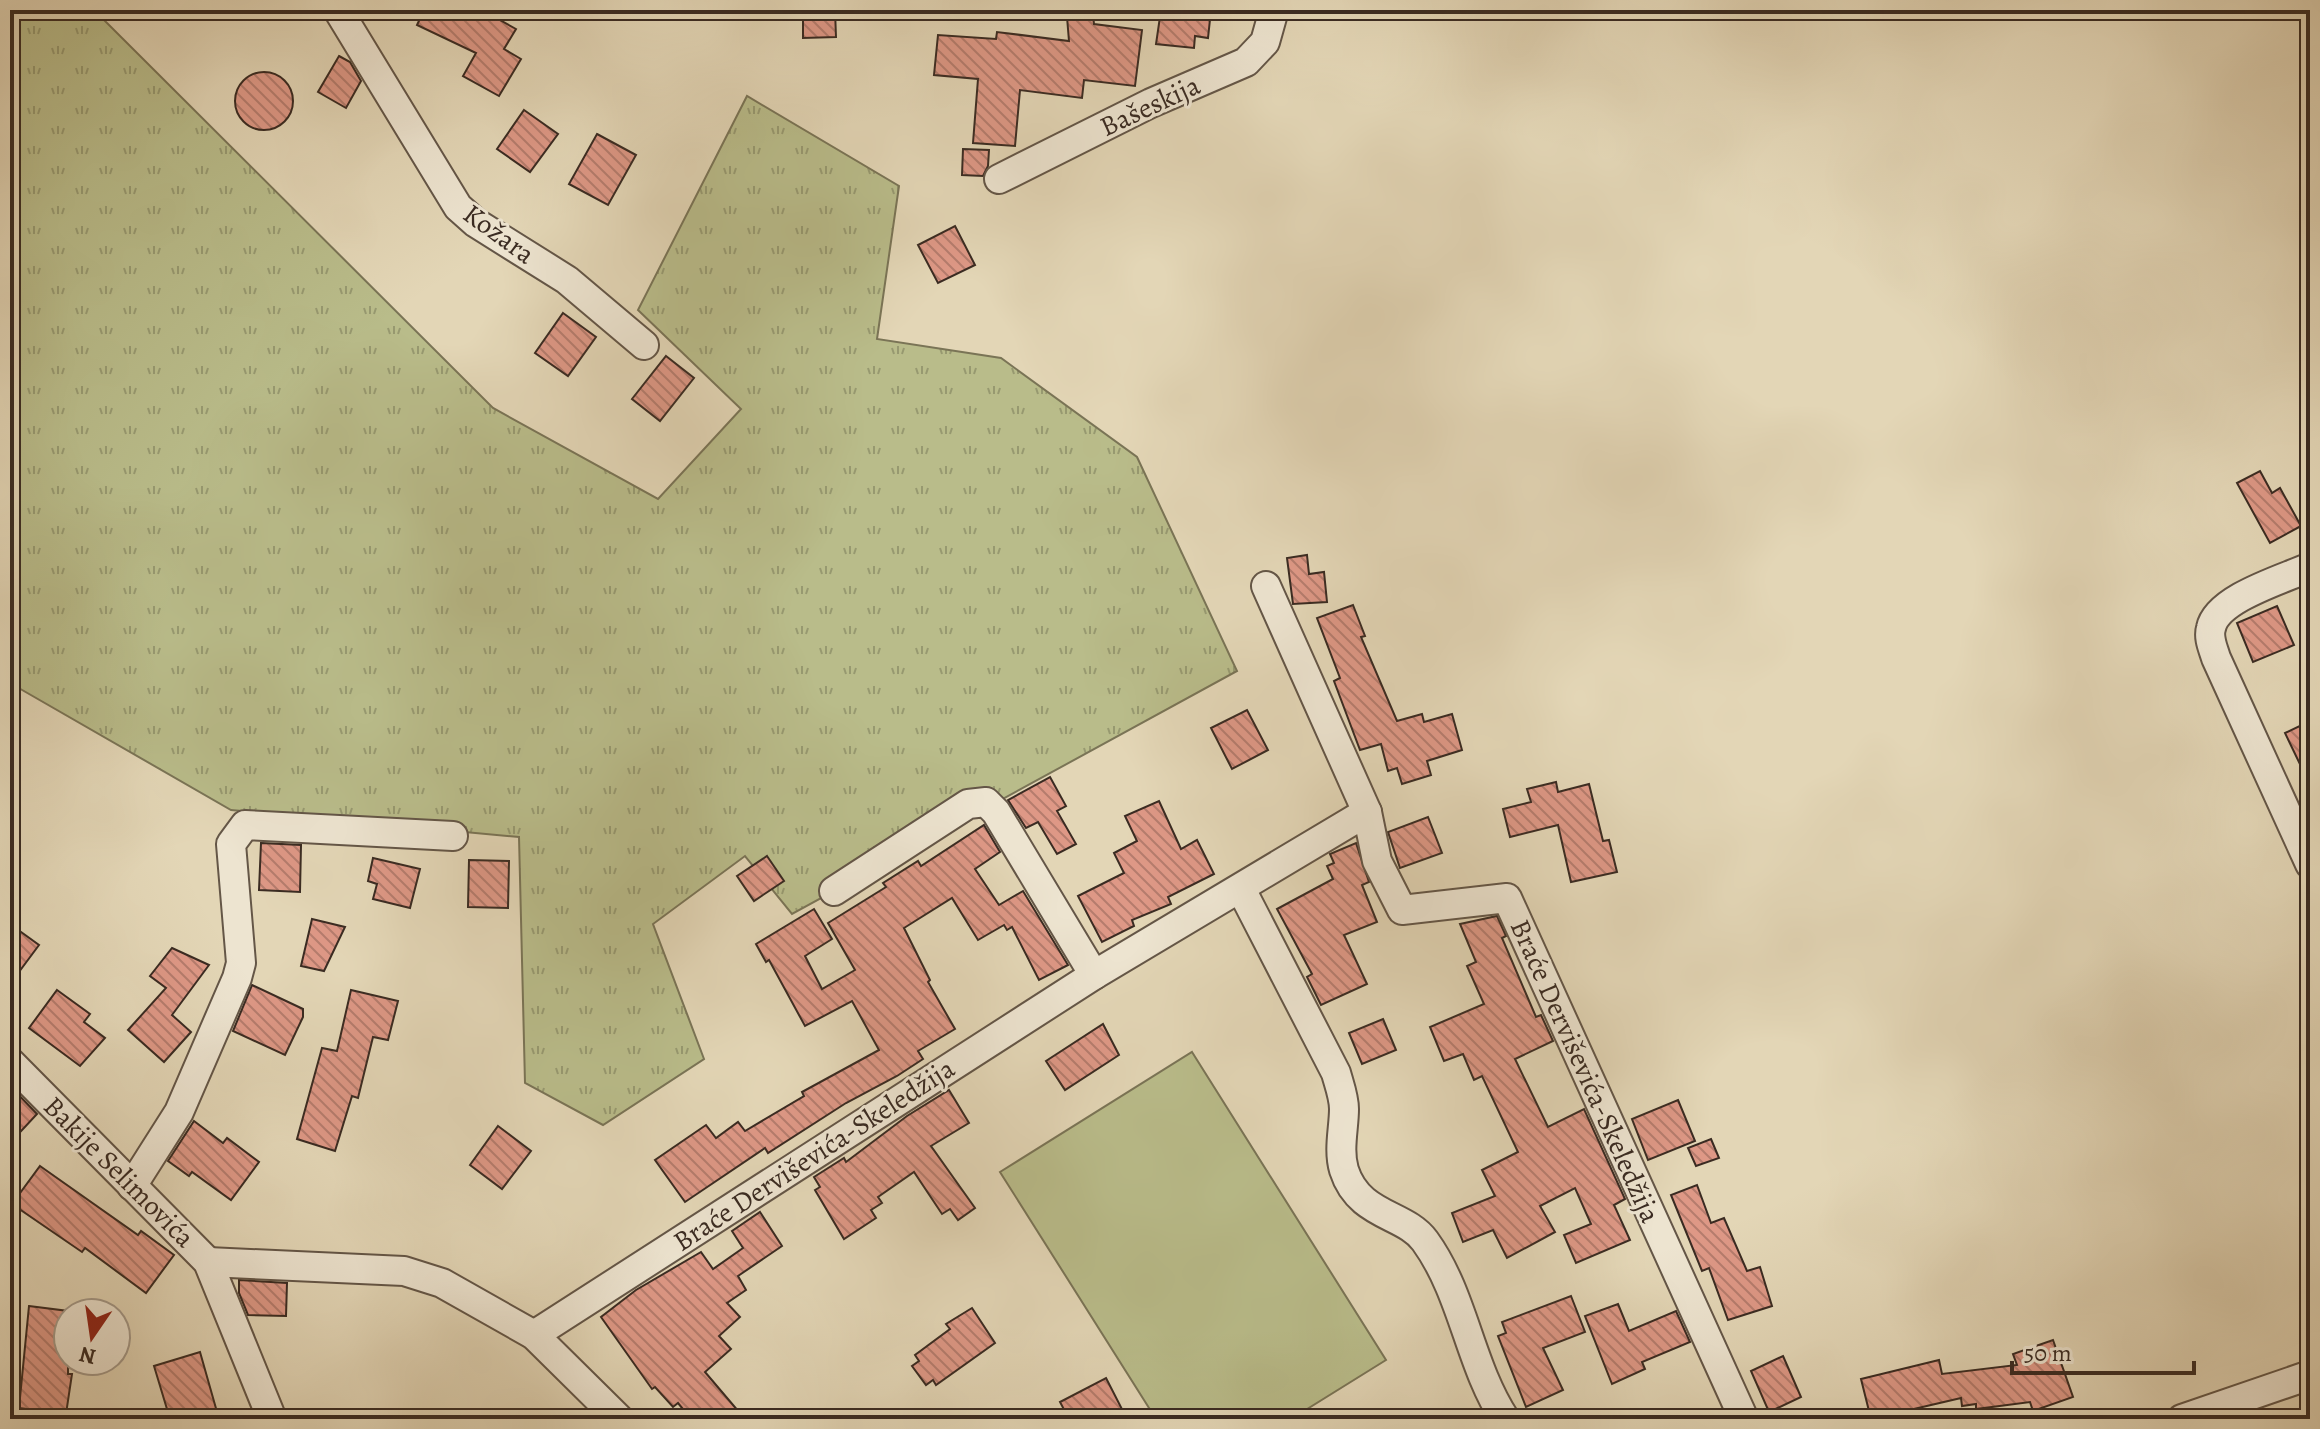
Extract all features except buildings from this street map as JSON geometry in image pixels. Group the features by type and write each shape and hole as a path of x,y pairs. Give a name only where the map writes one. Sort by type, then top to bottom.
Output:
{"street":[{"name":"Kožara","path":"338,10 458,207 476,223 567,280 644,345"},
{"name":"Bašeskija","path":"999,179 1151,103 1246,62 1265,42 1274,10"},
{"path":"2310,567 2232,601 2216,614 2210,635 2216,658 2310,864"},
{"path":"1266,586 1367,812"},
{"path":"834,891 968,804 986,802 996,812 1094,975"},
{"name":"Braće Derviševića-Skeledžija","path":"534,1335 1094,975 1367,812 1377,861 1402,910 1507,898 1744,1419"},
{"path":"132,1186 179,1112 237,978 241,963 231,844 236,834 245,825 453,836"},
{"path":"1241,889 1336,1073 1344,1105 1343,1167 1351,1184 1369,1205 1422,1237 1451,1289 1487,1388 1505,1419"},
{"name":"Bakije Selimovića","path":"10,1062 208,1262 404,1271 442,1283 534,1335 619,1419"},
{"path":"208,1262 272,1419"},
{"path":"2182,1419 2310,1375"}],"green space":[{"path":"10,10 94,10 493,408 658,499 741,409 638,310 747,96 899,186 877,339 1001,358 1137,457 1237,671 792,914 745,856 653,924 704,1059 603,1125 525,1083 519,837 231,810 10,683"},
{"path":"1192,1052 1386,1360 1291,1419 1156,1419 1000,1172"}]}
